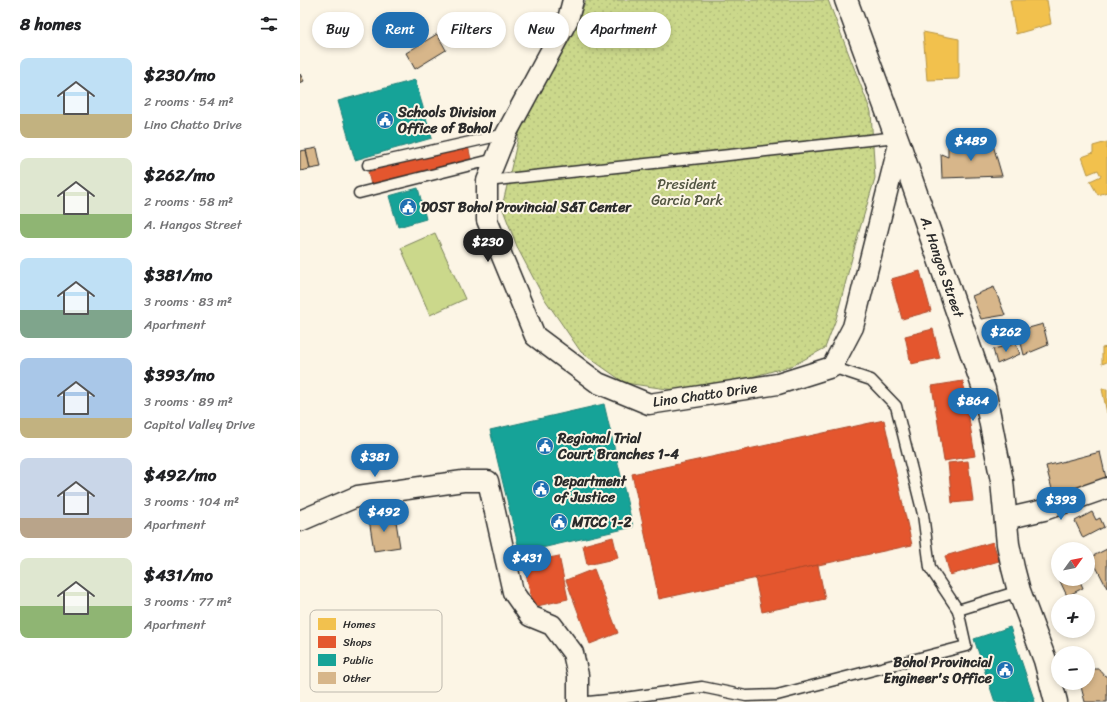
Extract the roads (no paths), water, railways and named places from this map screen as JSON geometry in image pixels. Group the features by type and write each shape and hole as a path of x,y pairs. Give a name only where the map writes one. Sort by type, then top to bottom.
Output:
{"street":[{"name":"Lino Chatto Drive","path":"573,0 568,19 506,134 487,181 487,220 535,336 598,383 650,404 778,384 832,367"},
{"name":"A. Hangos Street","path":"846,0 898,140 984,389 1002,482 1005,519 1011,556 1019,591 1045,660 1056,702"},
{"path":"832,367 853,327 898,140"},
{"path":"300,521 358,496 464,481 488,481 513,592 530,616 552,625 572,653 578,675 578,702"},
{"path":"1005,519 1044,510 1107,488"}],"lane":[{"path":"368,165 506,134"},
{"path":"487,181 898,140"},
{"path":"359,193 495,160"},
{"path":"588,702 630,700 702,687 746,696 777,695 966,646 958,610 930,568 923,514 896,406 871,380 832,367"},
{"path":"958,610 1019,591"}],"place":[{"name":"Schools Division Office of Bohol","path":"385,120"},
{"name":"DOST Bohol Provincial S&T Center","path":"408,207"},
{"name":"Regional Trial Court Branches 1-4","path":"545,446"},
{"name":"Department of Justice","path":"541,489"},
{"name":"MTCC 1-2","path":"559,522"},
{"name":"Bohol Provincial Engineer's Office","path":"1005,670"}],"park label":[{"name":"President Garcia Park","path":"687,192"}]}
